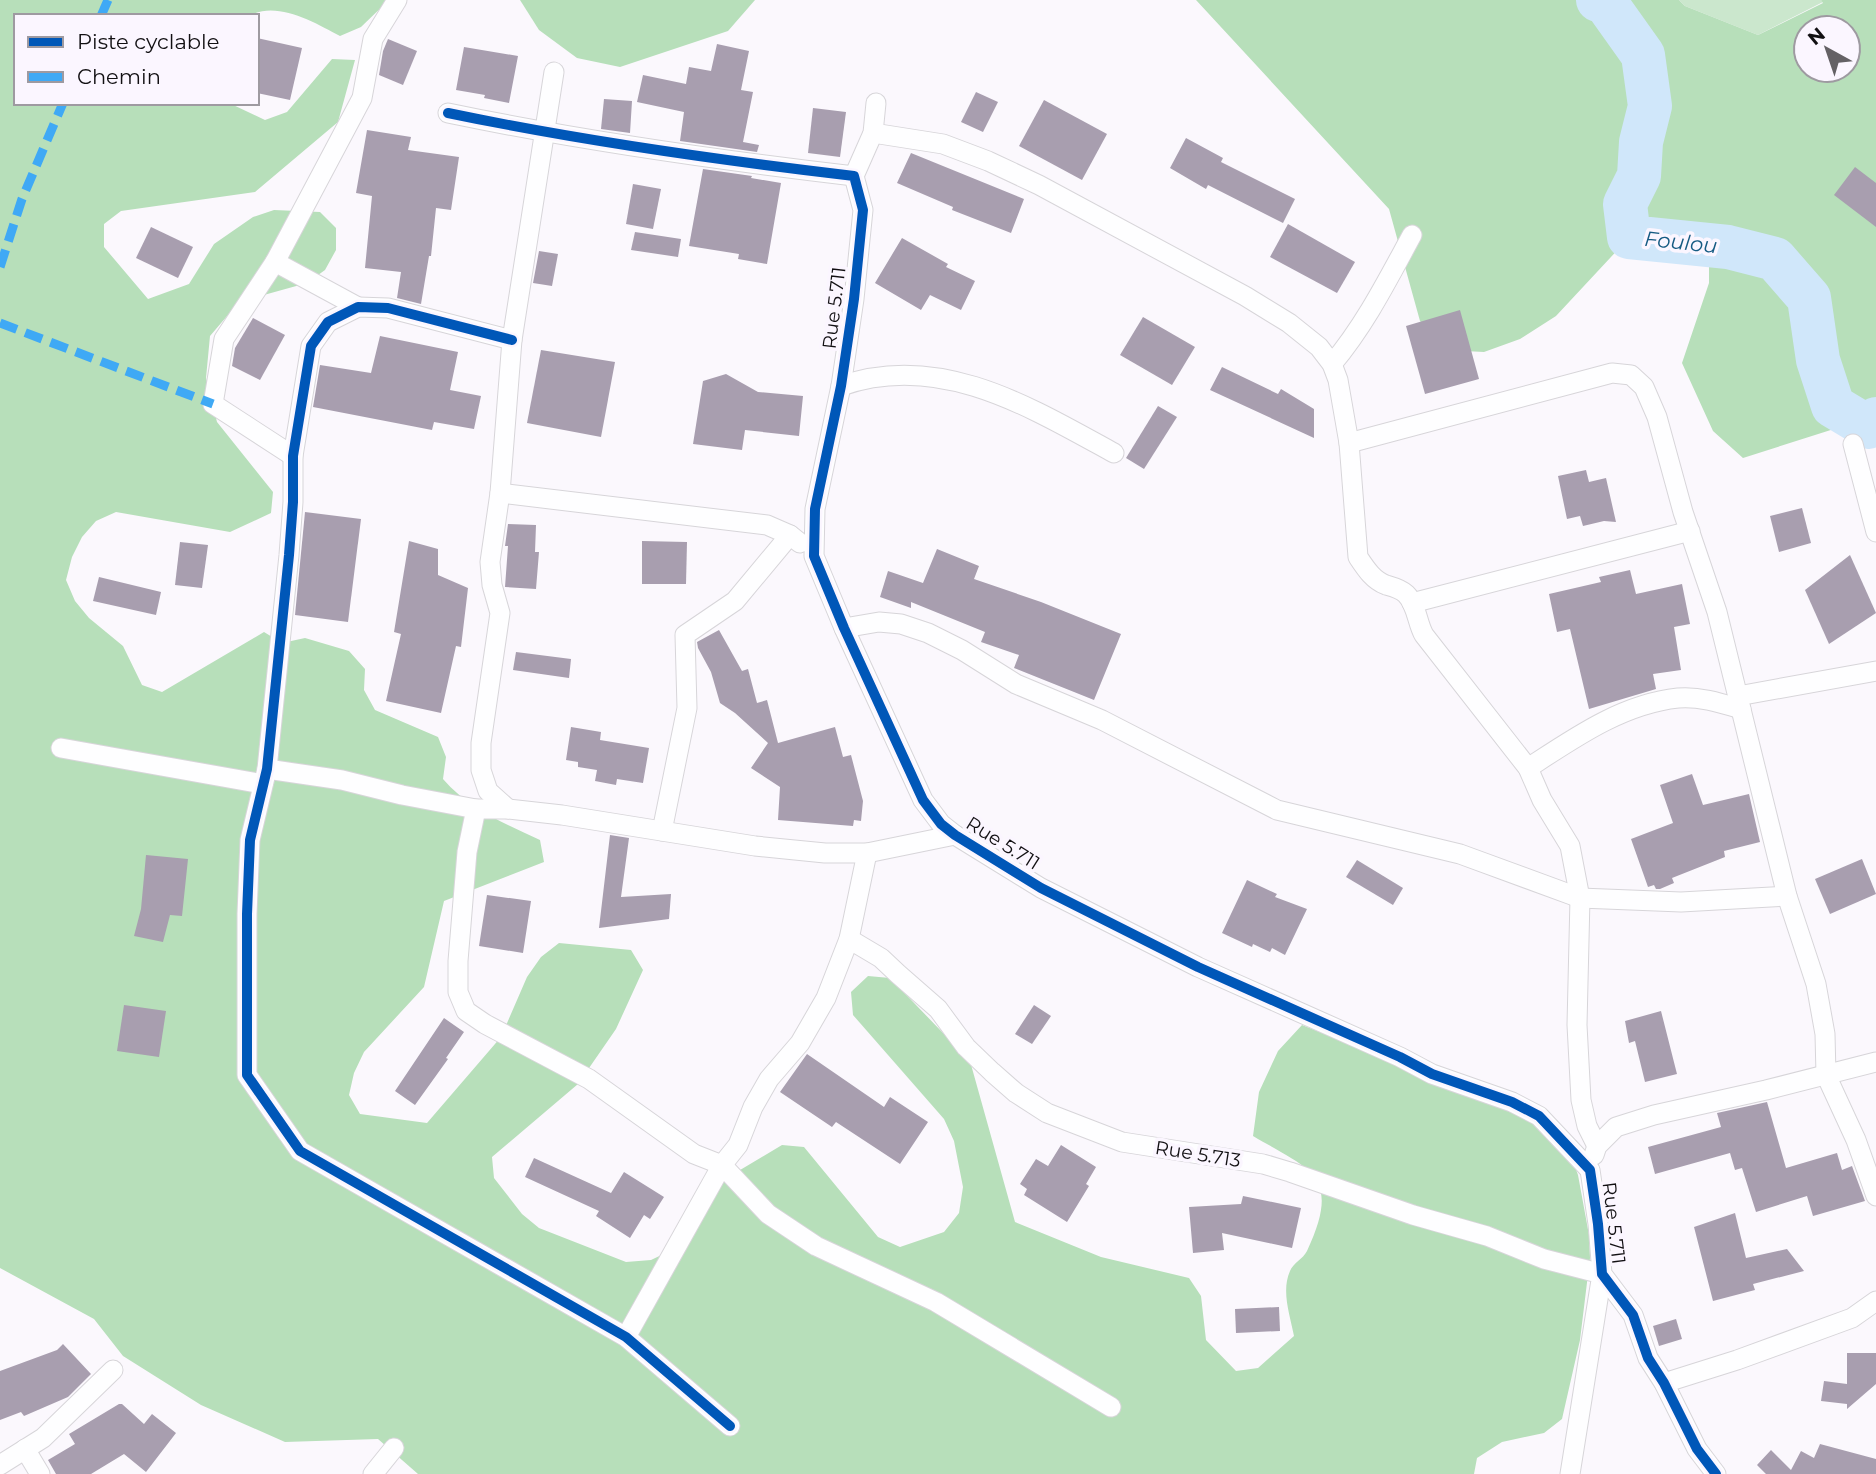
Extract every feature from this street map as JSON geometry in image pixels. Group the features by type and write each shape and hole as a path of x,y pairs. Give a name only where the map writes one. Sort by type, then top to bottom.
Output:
{"street":[{"path":"293,456 213,404 224,339 275,262 362,98 373,39 397,0"},
{"path":"508,809 488,791 481,770 481,743 500,613 492,585 490,562 500,493 512,340 554,72"},
{"path":"448,113 544,133 719,160 854,176 873,133 876,103"},
{"path":"873,133 943,144 988,161 1039,186 1245,296 1289,323 1319,347 1332,364 1338,380 1349,443 1358,557 1368,573 1383,584 1406,594 1424,635 1528,768 1542,800 1570,846 1580,898 1577,1024 1581,1100 1587,1126 1597,1146"},
{"name":"Rue 5.711","path":"854,176 863,210 854,299 841,386 815,509 814,556 923,800 941,824 955,835 1041,888 1198,967 1400,1057 1432,1074 1513,1102 1539,1116 1590,1170 1602,1274 1633,1315 1648,1358 1664,1383 1697,1449 1716,1474"},
{"path":"1332,364 1374,305 1412,235"},
{"path":"275,262 358,307 388,308 512,340"},
{"path":"358,307 328,322 311,346 293,456 289,555 265,776 250,840 247,1074 300,1151 626,1337 730,1426"},
{"path":"1349,443 1612,373 1631,375 1644,387 1657,417 1717,612 1787,896 1816,984 1825,1034 1826,1075 1856,1140 1876,1196"},
{"path":"841,386 865,377 889,375 918,374 949,379 1026,407 1114,453"},
{"path":"1853,444 1876,532"},
{"path":"500,493 767,525 790,535 814,556"},
{"path":"1412,603 1690,531"},
{"path":"662,831 687,708 685,635 734,601 790,535"},
{"path":"844,628 879,622 901,624 928,633 962,650 1016,684 1101,720 1277,810 1460,854 1580,898 1681,902 1787,896"},
{"path":"1528,768 1587,730 1644,706 1679,698 1740,702 1876,671"},
{"path":"61,748 265,776 342,780 402,795 476,808 508,809 755,846 825,853 867,853 955,835"},
{"path":"476,808 467,852 458,961 458,992 466,1011 485,1024 589,1079 695,1154 722,1165 768,1214 816,1246 936,1302 1111,1407"},
{"path":"626,1337 722,1165 738,1145 753,1107 769,1079 800,1043 826,998 849,939 867,853"},
{"name":"Rue 5.713","path":"849,939 890,966 938,1009 966,1047 992,1072 1016,1093 1047,1113 1122,1142 1263,1164 1487,1236 1544,1259 1602,1274"},
{"path":"1590,1170 1597,1146 1616,1127 1654,1115 1876,1062"},
{"path":"1570,1474 1602,1274"},
{"path":"1664,1383 1737,1360 1852,1318 1876,1301"},
{"path":"0,1465 43,1438 113,1370"},
{"path":"373,1474 394,1448"},
{"path":"25,1449 40,1474"}],"green space":[{"path":"0,0 389,0 361,27 340,36 295,15 271,10 254,14 14,14 14,105 233,105 265,120 287,112 332,59 355,60 338,122 255,192 121,211 104,224 104,247 148,299 189,284 214,244 253,217 274,210 320,212 336,228 336,250 325,270 307,283 239,302 210,336 206,378 217,422 273,492 271,513 230,532 116,512 96,521 82,537 72,557 66,580 75,601 89,618 123,646 142,685 162,692 264,632 282,643 305,638 349,651 365,669 364,690 375,710 438,737 446,757 443,779 453,790 488,815 540,840 544,862 444,901 424,987 364,1052 354,1073 349,1095 360,1114 427,1123 501,1037 527,977 541,957 559,943 631,950 643,970 616,1029 578,1084 492,1157 494,1178 522,1214 539,1228 626,1262 651,1260 672,1250 725,1179 782,1145 804,1147 878,1237 900,1247 944,1232 959,1213 963,1187 954,1141 944,1119 853,1015 851,992 868,976 890,978 970,1061 1015,1222 1101,1257 1189,1278 1201,1296 1206,1340 1236,1371 1258,1368 1294,1336 1287,1303 1287,1279 1291,1268 1307,1251 1317,1226 1321,1206 1321,1191 1315,1178 1291,1158 1253,1136 1259,1092 1278,1051 1302,1025 1526,1114 1570,1153 1578,1175 1589,1235 1590,1258 1580,1340 1562,1419 1544,1433 1502,1442 1477,1458 1474,1474 418,1474 378,1439 285,1442 201,1405 123,1356 94,1319 0,1268"},
{"path":"520,0 755,0 728,31 620,67 577,58 539,30"},
{"path":"1196,0 1679,0 1685,6 1758,35 1792,18 1792,84 1862,84 1862,14 1801,14 1823,3 1821,0 1876,0 1876,430 1856,422 1743,458 1713,431 1682,363 1709,283 1709,243 1677,220 1638,228 1556,316 1520,339 1484,352 1445,350 1420,321 1389,209"},
{"path":"1679,0 1823,2 1799,14 1792,14 1792,18 1758,35 1685,6"}],"building":[{"path":"259,38 302,48 290,100 259,93"},
{"path":"388,39 417,51 403,85 379,75"},
{"path":"717,44 749,51 741,90 753,92 743,142 759,145 757,152 680,141 684,112 637,102 643,75 686,84 689,67 711,71"},
{"path":"464,47 518,56 509,103 456,90"},
{"path":"976,92 998,102 983,132 961,122"},
{"path":"604,99 632,101 630,133 601,129"},
{"path":"1044,100 1107,134 1082,180 1019,146"},
{"path":"813,108 846,112 840,157 808,153"},
{"path":"367,130 411,137 408,150 459,157 451,210 436,208 431,256 421,304 397,298 401,272 365,268 372,196 356,193"},
{"path":"1186,138 1223,158 1221,162 1295,199 1283,223 1208,185 1206,189 1170,168"},
{"path":"911,153 1024,199 1011,233 952,210 953,207 897,183"},
{"path":"1855,167 1876,183 1876,227 1834,195"},
{"path":"703,169 781,183 767,264 738,259 739,254 689,246"},
{"path":"633,184 661,189 653,229 626,224"},
{"path":"1288,224 1355,262 1337,293 1270,257"},
{"path":"151,227 193,247 178,278 136,258"},
{"path":"635,232 681,239 678,257 631,250"},
{"path":"902,238 948,264 946,267 975,281 961,310 930,295 921,310 875,283"},
{"path":"539,251 558,254 552,286 533,283"},
{"path":"1460,310 1479,379 1425,394 1406,326"},
{"path":"1143,317 1195,347 1172,385 1120,355"},
{"path":"253,318 285,335 260,380 232,366 235,348"},
{"path":"380,336 458,352 450,390 481,396 474,429 434,422 432,430 313,407 320,365 371,373"},
{"path":"541,350 615,362 601,437 527,423"},
{"path":"1222,367 1278,394 1281,389 1314,409 1314,438 1210,390"},
{"path":"726,374 758,392 803,396 799,436 745,430 742,450 693,444 703,381"},
{"path":"1158,406 1177,417 1144,469 1126,458"},
{"path":"1586,470 1589,482 1606,478 1616,522 1604,521 1583,526 1580,516 1567,519 1558,476"},
{"path":"1802,508 1811,543 1779,552 1770,516"},
{"path":"305,512 361,519 348,622 295,615"},
{"path":"508,524 536,525 535,552 539,552 536,589 505,587"},
{"path":"409,541 438,549 438,575 468,588 461,647 456,646 441,713 386,701 401,634 394,632"},
{"path":"642,541 687,542 686,584 642,584"},
{"path":"180,542 208,545 202,588 175,585"},
{"path":"937,549 979,566 974,579 1121,634 1094,700 1014,668 1019,655 981,642 985,632 911,602 911,608 880,597 888,571 923,583"},
{"path":"1850,555 1876,613 1829,644 1805,590"},
{"path":"1630,570 1636,594 1682,584 1690,624 1674,627 1681,670 1653,674 1656,689 1589,709 1570,629 1557,632 1549,594 1601,582 1599,577"},
{"path":"99,577 161,592 156,615 93,601"},
{"path":"719,630 742,671 748,669 757,703 767,700 778,743 835,727 843,757 851,755 863,801 861,821 854,820 853,826 778,820 780,787 751,768 768,743 720,703 711,672 698,648 697,642"},
{"path":"516,652 571,659 569,678 513,670"},
{"path":"571,727 601,732 600,740 649,748 643,783 617,779 616,785 595,781 597,770 578,767 578,762 566,760"},
{"path":"1692,774 1703,805 1749,794 1760,842 1724,851 1725,857 1672,878 1674,883 1660,889 1656,889 1654,885 1648,887 1631,839 1673,823 1660,785"},
{"path":"610,835 629,838 621,897 671,894 669,919 599,928"},
{"path":"146,855 188,859 182,916 170,915 163,942 134,936 141,909"},
{"path":"1862,859 1876,894 1830,914 1815,879"},
{"path":"1357,860 1403,888 1393,905 1346,877"},
{"path":"1247,880 1277,894 1275,897 1307,909 1285,955 1272,948 1270,952 1253,944 1252,947 1222,933"},
{"path":"487,895 531,901 523,953 479,946"},
{"path":"124,1005 166,1011 159,1057 117,1051"},
{"path":"1034,1005 1051,1016 1032,1044 1015,1034"},
{"path":"1661,1011 1677,1074 1645,1082 1635,1041 1629,1043 1625,1021"},
{"path":"444,1018 464,1032 415,1105 395,1091"},
{"path":"807,1054 884,1107 890,1097 928,1122 900,1164 836,1122 832,1127 780,1092"},
{"path":"1767,1102 1786,1168 1837,1153 1842,1170 1852,1166 1865,1201 1813,1216 1807,1196 1756,1212 1742,1168 1735,1170 1730,1153 1655,1174 1648,1147 1721,1127 1717,1113"},
{"path":"1061,1145 1096,1167 1086,1184 1089,1186 1067,1222 1024,1195 1027,1189 1020,1184 1036,1159 1048,1166"},
{"path":"534,1158 611,1193 624,1172 664,1197 650,1219 644,1215 630,1238 596,1216 599,1211 525,1177"},
{"path":"1243,1196 1301,1208 1292,1248 1222,1233 1224,1250 1193,1253 1189,1207 1241,1204"},
{"path":"1735,1213 1746,1258 1787,1249 1804,1271 1753,1284 1755,1290 1713,1301 1694,1227"},
{"path":"1279,1307 1280,1331 1236,1333 1235,1309"},
{"path":"1676,1319 1682,1339 1659,1346 1653,1326"},
{"path":"63,1344 91,1374 68,1397 24,1416 21,1412 0,1420 0,1371 57,1350"},
{"path":"1847,1353 1876,1353 1876,1384 1847,1409 1847,1404 1821,1401 1824,1381 1847,1384"},
{"path":"119,1404 144,1424 152,1414 176,1433 146,1472 124,1454 91,1474 56,1474 48,1460 75,1444 69,1434"},
{"path":"1820,1444 1876,1459 1876,1474 1766,1474 1757,1465 1771,1450 1791,1470 1801,1451 1814,1458"}],"waterway":[{"name":"Foulou","path":"1598,0 1606,3 1643,55 1650,106 1641,142 1639,176 1625,204 1629,237 1728,247 1775,259 1809,298 1818,360 1833,406 1868,427 1876,419"}],"marked path":[{"path":"102,14 108,0"},
{"path":"0,267 22,199 62,105"},
{"path":"0,323 213,404"}],"cycle path":[{"path":"448,113 650,149 854,176 863,210 854,299 841,386 815,509 814,556 923,800 941,824 955,835 1041,888 1198,967 1400,1057 1432,1074 1512,1102 1539,1116 1590,1170 1602,1274 1633,1315 1648,1358 1664,1383 1697,1449 1716,1474"},
{"path":"512,340 388,308 358,307 328,322 311,346 293,456 289,555 267,769 250,840 247,1075 300,1151 626,1337 730,1426"}]}
